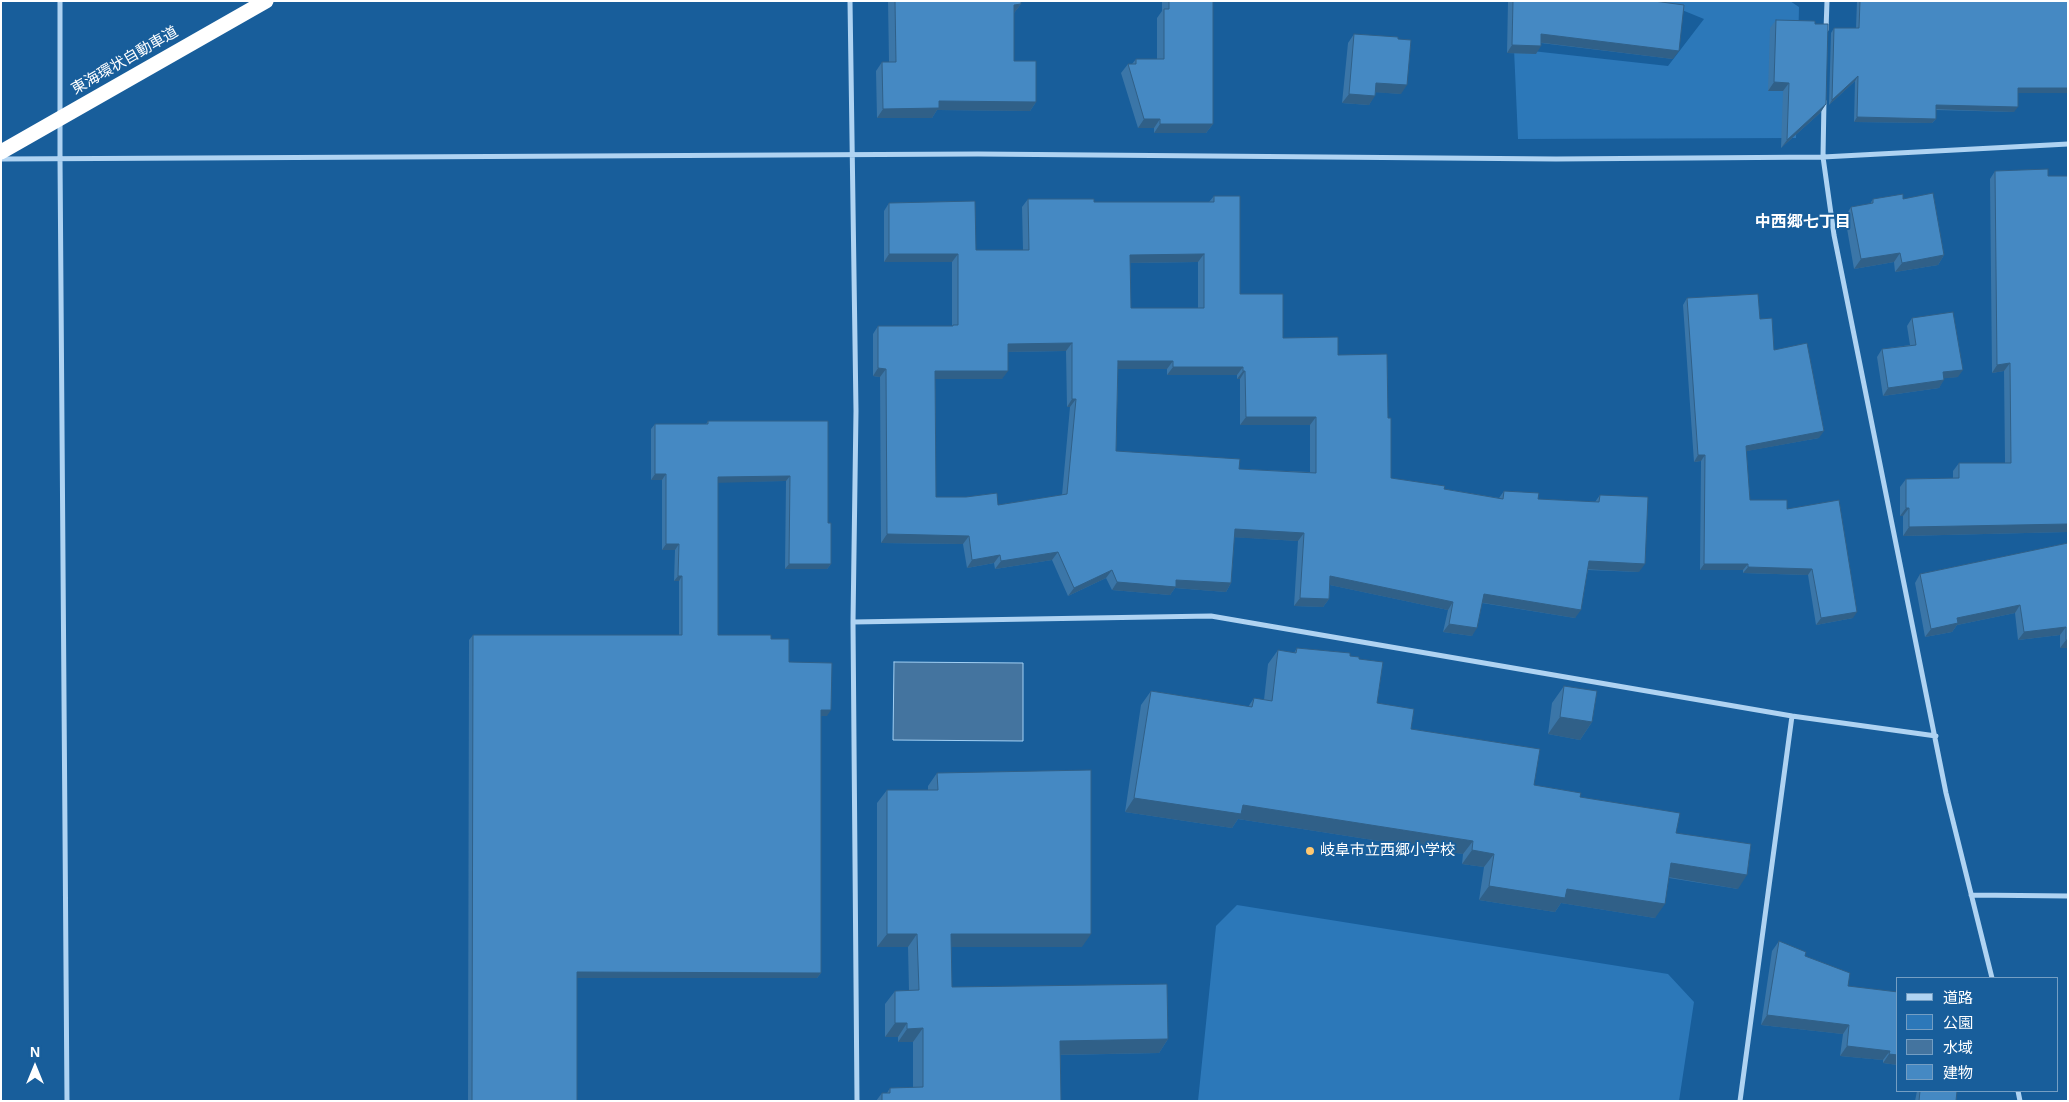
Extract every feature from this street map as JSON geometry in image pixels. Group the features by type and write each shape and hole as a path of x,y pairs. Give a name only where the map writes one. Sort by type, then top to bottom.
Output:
{"highway":[{"name":"東海環状自動車道","path":"1,152 266,1"}],"street":[{"path":"60,1 68,1101"},
{"path":"850,1 856,411 853,622 857,1101"},
{"path":"1826,40 1827,1"},
{"path":"1824,98 1822,157 1834,235 1946,793 1992,977"},
{"path":"1,159 852,154 1556,159 1822,157 2068,144"},
{"path":"853,622 1211,616 1792,716 1936,736"},
{"path":"1740,1101 1792,716"},
{"path":"1971,895 2068,896"}],"green space":[{"path":"1660,1 1790,1 1799,7 1796,138 1518,139 1514,49 1668,66 1704,19"},
{"path":"1237,905 1668,974 1694,1002 1679,1101 1198,1101 1216,926"}],"water":[{"path":"894,662 1023,663 1023,741 893,740"}],"building":[{"path":"895,1 1021,1 1021,4 1014,5 1014,61 1036,61 1036,102 939,101 939,108 883,109 882,62 896,62"},
{"path":"1169,1 1213,1 1213,124 1160,124 1160,119 1144,119 1128,64 1136,64 1136,59 1164,59 1164,9 1169,9"},
{"path":"1513,1 1654,1 1684,5 1679,51 1541,34 1541,46 1512,45"},
{"path":"1860,1 2068,1 2068,88 2018,88 2018,107 1936,105 1936,119 1857,117 1858,76 1832,100 1834,28 1859,28"},
{"path":"1776,20 1815,21 1815,24 1828,24 1826,104 1787,140 1789,83 1774,82"},
{"path":"1354,34 1398,37 1398,39 1411,40 1407,85 1376,83 1375,96 1349,94"},
{"path":"2048,169 2048,176 2068,176 2068,524 1909,527 1909,508 1906,508 1906,479 1959,478 1959,463 2011,463 2010,363 1997,365 1995,171"},
{"path":"1933,193 1944,255 1902,263 1900,253 1861,259 1851,207 1873,203 1873,199 1903,194 1903,199"},
{"path":"1214,196 1240,196 1240,294 1283,294 1283,338 1338,337 1338,355 1387,354 1388,418 1391,418 1391,478 1445,486 1444,489 1503,499 1504,491 1539,493 1538,499 1599,502 1600,495 1648,497 1645,564 1589,561 1581,610 1484,594 1477,628 1449,624 1453,602 1330,576 1329,599 1300,598 1304,533 1235,529 1231,583 1176,580 1176,587 1117,582 1112,570 1074,588 1058,552 1001,561 1000,555 972,560 969,536 887,534 886,369 878,368 878,326 958,325 958,254 889,254 889,203 975,201 976,250 1029,250 1028,199 1094,199 1094,202 1214,202","holes":["1204,254 1204,308 1131,308 1130,255","1072,343 1072,399 1076,399 1067,494 998,505 997,493 966,497 936,497 935,371 1008,371 1008,344","1118,361 1173,361 1173,367 1243,367 1243,371 1245,371 1246,417 1316,417 1316,473 1239,469 1240,459 1116,451"]},
{"path":"1758,294 1760,319 1772,318 1774,350 1807,343 1824,431 1746,446 1750,500 1787,500 1787,509 1839,500 1857,612 1821,618 1812,569 1748,567 1748,564 1704,564 1705,455 1698,455 1687,298"},
{"path":"1953,312 1963,370 1943,372 1944,380 1888,388 1882,349 1916,345 1912,318"},
{"path":"708,421 828,421 828,523 831,523 831,564 789,564 790,476 718,477 718,635 771,635 771,639 789,639 789,662 832,663 831,710 821,710 821,973 577,972 577,1101 472,1101 473,635 682,635 682,576 678,576 679,544 666,544 666,474 655,474 655,424 708,424"},
{"path":"2068,543 2068,640 2066,640 2066,627 2024,632 2020,605 1957,618 1958,623 1931,629 1920,574"},
{"path":"1297,648 1350,653 1350,656 1359,657 1359,659 1383,662 1377,703 1414,709 1411,729 1540,749 1534,785 1581,793 1580,797 1680,813 1676,833 1751,844 1747,875 1671,863 1665,904 1567,889 1565,898 1489,886 1494,854 1472,850 1473,841 1243,805 1241,814 1134,798 1151,691 1252,707 1254,698 1272,701 1278,650 1296,653"},
{"path":"1564,686 1597,691 1592,722 1560,717"},
{"path":"1091,770 1091,934 951,934 952,987 1167,984 1168,1039 1060,1041 1061,1101 882,1101 882,1093 890,1093 890,1088 923,1087 923,1028 907,1029 907,1023 895,1023 895,991 919,990 917,934 887,934 887,790 938,790 937,773"},
{"path":"1779,941 1806,952 1805,956 1850,973 1848,986 1896,992 1896,1055 1889,1054 1890,1051 1847,1046 1849,1025 1767,1015"},
{"path":"1920,1092 1957,1092 1956,1101 1919,1101"}],"place":[{"name":"岐阜市立西郷小学校","path":"1310,851"}],"district":[{"name":"中西郷七丁目","path":"1803,223"}]}
